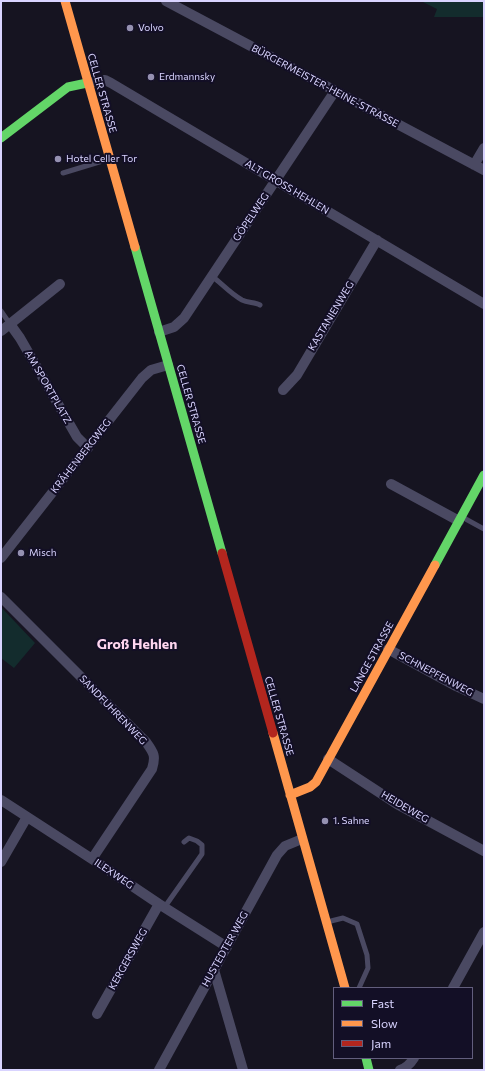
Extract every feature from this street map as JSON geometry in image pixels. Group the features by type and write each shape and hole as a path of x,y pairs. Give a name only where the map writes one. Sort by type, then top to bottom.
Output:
{"main road":[{"name":"CELLER STRASSE","path":"65,1 87,83 110,158 345,987"},
{"path":"1,138 68,87 87,83"},
{"name":"LANGE STRASSE","path":"290,795 310,787 316,782 484,475"},
{"path":"366,1059 369,1070"}],"street":[{"name":"BÜRGERMEISTER-HEINE-STRASSE","path":"166,1 484,170"},
{"name":"ALT GROSS HEHLEN","path":"87,83 105,80 111,83 484,304"},
{"name":"GÖPELWEG","path":"159,332 174,327 184,318 335,91"},
{"path":"474,165 484,148"},
{"name":"KASTANIENWEG","path":"283,390 296,375 377,240"},
{"path":"1,331 60,284"},
{"name":"AM SPORTPLATZ","path":"10,324 20,338 77,437 88,448"},
{"name":"KRÄHENBERGWEG","path":"1,558 142,378 151,370 168,365"},
{"path":"391,484 460,519"},
{"name":"SANDFUHRENWEG","path":"1,596 146,742 152,750 155,759 152,769 92,859"},
{"name":"SCHNEPFENWEG","path":"388,649 456,686 484,699"},
{"name":"HEIDEWEG","path":"328,759 397,804 484,852"},
{"name":"ILEXWEG","path":"1,800 227,947"},
{"path":"1,862 27,817"},
{"name":"HUSTEDTER WEG","path":"160,1070 277,855 285,846 302,839"},
{"name":"KERGERSWEG","path":"97,1014 162,906"},
{"path":"454,987 484,932"},
{"path":"214,970 242,1070"},
{"path":"400,1070 412,1062 414,1059"}],"lane":[{"path":"63,173 110,158"},
{"path":"212,276 237,296 249,302 258,303 260,305"},
{"path":"1,311 10,324"},
{"path":"460,519 484,529"},
{"path":"162,906 202,854 202,845 197,841 188,838 184,842"},
{"path":"326,922 343,918 357,924 367,955 368,968 359,987"}],"green space":[{"path":"421,1 484,1 484,17 434,17 437,9"},
{"path":"1,607 35,643 14,668 1,658"}],"traffic: fast":[{"path":"1,138 68,87 87,83"},
{"path":"135,247 222,553"},
{"path":"435,565 484,475"},
{"path":"366,1059 369,1070"}],"traffic: slow":[{"path":"65,1 135,247"},
{"path":"290,795 310,787 316,782 435,565"},
{"path":"273,733 345,987"}],"traffic: jam":[{"path":"222,553 273,733"}],"place":[{"name":"Volvo","path":"130,28"},
{"name":"Erdmannsky","path":"151,77"},
{"name":"Hotel Celler Tor","path":"58,159"},
{"name":"Misch","path":"21,553"},
{"name":"1. Sahne","path":"325,821"}],"district":[{"name":"Groß Hehlen","path":"137,644"}]}
